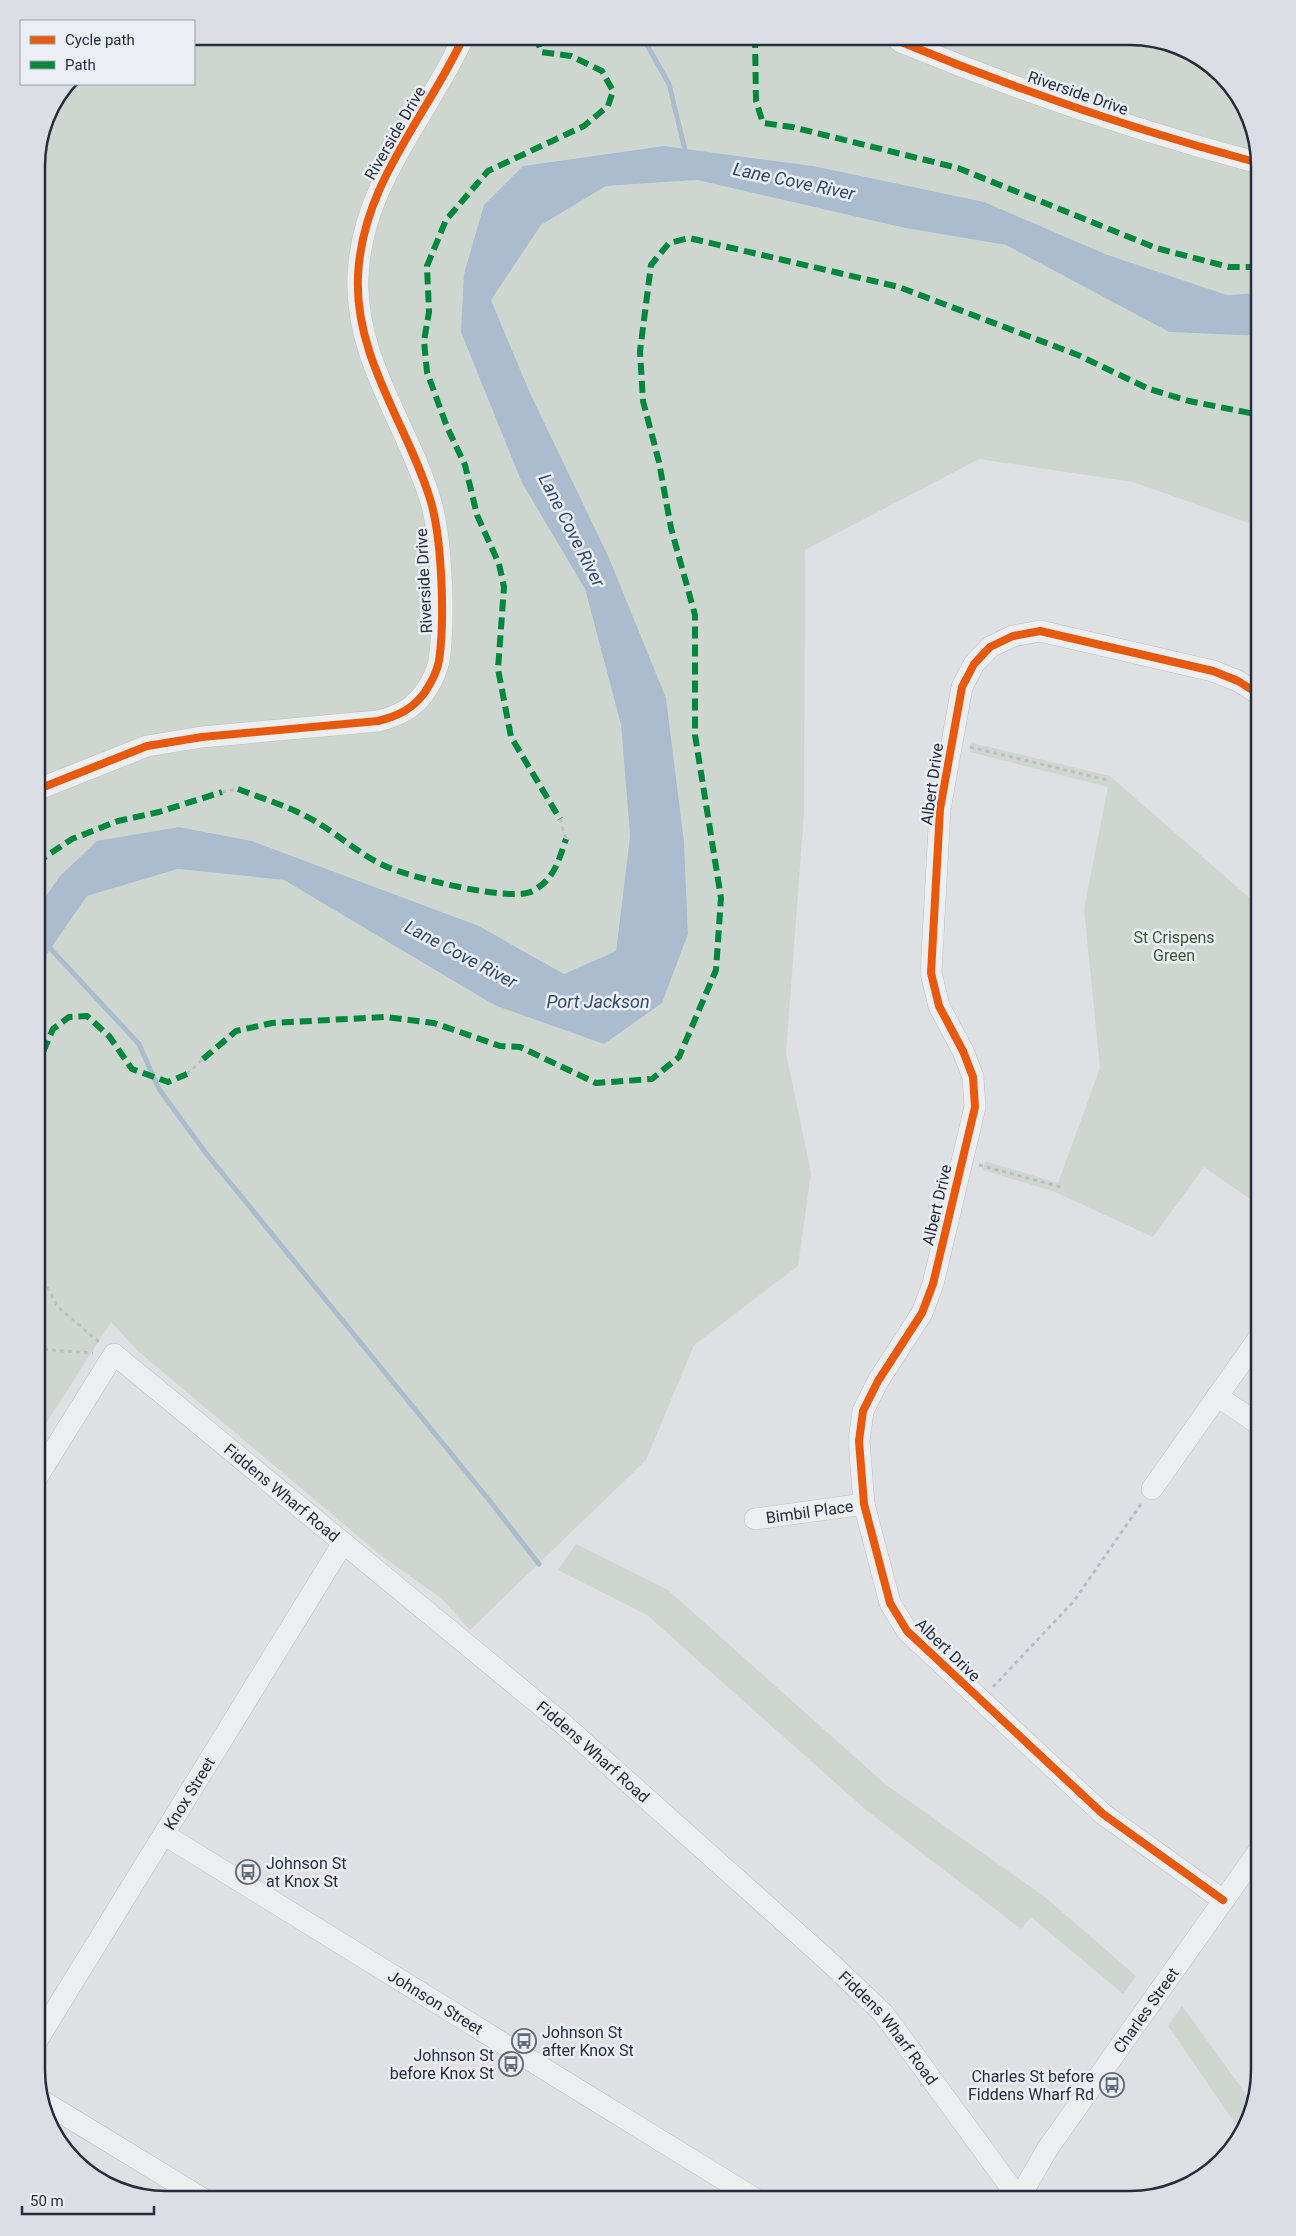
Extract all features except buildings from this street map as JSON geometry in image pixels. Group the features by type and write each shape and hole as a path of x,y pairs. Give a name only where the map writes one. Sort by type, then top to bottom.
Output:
{"street":[{"name":"Riverside Drive","path":"45,786 148,746 162,743 202,737 352,725 378,721 406,711 426,691 438,662 440,641 441,588 436,524 426,485 368,347 358,308 358,274 372,204 392,160 433,95 459,45"},
{"name":"Riverside Drive","path":"908,45 984,76 1188,144 1251,161"},
{"name":"Albert Drive","path":"1223,1900 1103,1814 907,1632 890,1603 864,1504 859,1441 863,1411 878,1381 922,1313 933,1284 975,1107 973,1076 963,1051 939,1006 930,974 940,808 962,686 974,664 990,647 1013,636 1040,632 1213,671 1238,680 1251,689"},
{"path":"1152,1489 1251,1349"},
{"path":"45,1465 114,1354"},
{"name":"Fiddens Wharf Road","path":"114,1354 562,1723 825,1958 883,2013 1013,2191"},
{"path":"1217,1396 1251,1419"},
{"name":"Bimbil Place","path":"755,1519 864,1504"},
{"name":"Knox Street","path":"45,2028 344,1543"},
{"name":"Johnson Street","path":"165,1835 742,2191"},
{"name":"Charles Street","path":"1024,2191 1048,2148 1251,1861"},
{"path":"50,2106 188,2191"}],"path":[{"path":"952,743 1106,780"},
{"path":"222,792 238,789"},
{"path":"560,819 566,839"},
{"path":"187,1074 203,1059"},
{"path":"962,1160 1061,1187"},
{"path":"45,1283 58,1307 114,1354"},
{"path":"45,1349 114,1354"},
{"path":"980,1700 1074,1601 1152,1489"}],"green space":[{"path":"195,45 1138,45 1154,47 1184,57 1210,75 1231,99 1242,119 1250,150 1251,294 1227,295 1105,254 813,166 664,146 523,166 464,274 522,483 585,589 621,725 630,836 616,951 564,974 479,926 252,841 179,827 60,876 45,897 45,158 49,134 57,112 76,85 195,85"},
{"path":"697,180 905,228 1006,245 1169,332 1251,336 1251,524 1133,482 979,459 805,550 804,813 786,1053 811,1173 798,1266 694,1345 646,1460 470,1630 441,1598 383,1557 139,1352 111,1322 45,1425 45,957 87,896 178,869 284,880 494,1005 688,934 684,840 666,698 530,393 491,300 541,225 606,186"},
{"name":"St Crispens Green","path":"972,743 1110,776 1251,899 1251,1200 1204,1167 1153,1237 1055,1192 983,1170 985,1161 1058,1183 1100,1068 1084,909 1108,787 970,752"},
{"path":"576,1544 668,1590 885,1784 1045,1897 1136,1976 1123,1994 1031,1917 1021,1929 866,1810 647,1615 558,1570"},
{"path":"1182,2006 1248,2097 1237,2126 1168,2026"}],"water":[{"name":"Port Jackson","path":"664,146 813,166 984,202 1105,254 1227,295 1251,294 1251,336 1169,332 1006,245 905,228 697,180 606,186 541,225 491,300 530,393 609,558 666,698 684,841 688,934 662,1003 604,1044 494,1005 284,880 178,869 87,896 45,957 45,897 60,876 97,841 179,827 252,841 479,926 564,974 616,951 630,836 621,725 585,589 522,483 461,332 464,274 484,205 523,166"}],"waterway":[{"path":"647,45 669,84 686,154"},
{"path":"47,945 139,1044 159,1089 205,1152 539,1564"}],"marked path":[{"path":"539,45 541,52 571,56 602,71 613,91 608,106 584,126 488,171 446,220 427,266 429,312 424,341 427,372 447,427 465,465 477,515 499,564 504,587 498,669 511,737 560,819"},
{"path":"755,45 756,101 763,123 792,127 958,168 1156,248 1229,267 1251,267"},
{"path":"203,1059 236,1031 272,1023 385,1017 434,1023 500,1046 520,1047 596,1083 652,1079 679,1057 716,970 721,898 695,735 695,615 671,528 659,462 643,401 640,351 651,265 669,243 689,238 899,287 1078,355 1149,389 1189,401 1251,413"},
{"path":"238,789 279,804 309,818 368,857 397,871 437,882 483,891 504,894 521,894 533,891 546,881 555,869 566,839"},
{"path":"45,857 72,839 118,821 159,812 222,792"},
{"path":"45,1047 53,1029 69,1017 87,1016 109,1036 132,1069 168,1082 187,1074"}],"cycle path":[{"path":"45,786 147,746 202,737 378,721 392,717 410,707 420,698 429,685 439,661 442,624 440,559 435,518 421,474 374,364 359,306 358,276 362,242 371,211 384,181 460,45"},
{"path":"908,45 1078,108 1213,151 1251,161"},
{"path":"1223,1900 1103,1814 907,1631 890,1603 864,1504 859,1441 863,1411 878,1381 922,1313 933,1284 975,1107 973,1077 963,1051 939,1006 931,973 940,809 962,687 974,664 990,647 1013,636 1040,631 1213,671 1238,681 1251,689"}],"place":[{"name":"Johnson St at Knox St","path":"248,1872"},
{"name":"Johnson St after Knox St","path":"524,2041"},
{"name":"Johnson St before Knox St","path":"511,2064"},
{"name":"Charles St before Fiddens Wharf Rd","path":"1112,2085"}],"water label":[{"name":"Lane Cove River","path":"794,181"},
{"name":"Lane Cove River","path":"572,530"},
{"name":"Lane Cove River","path":"461,954"}]}
